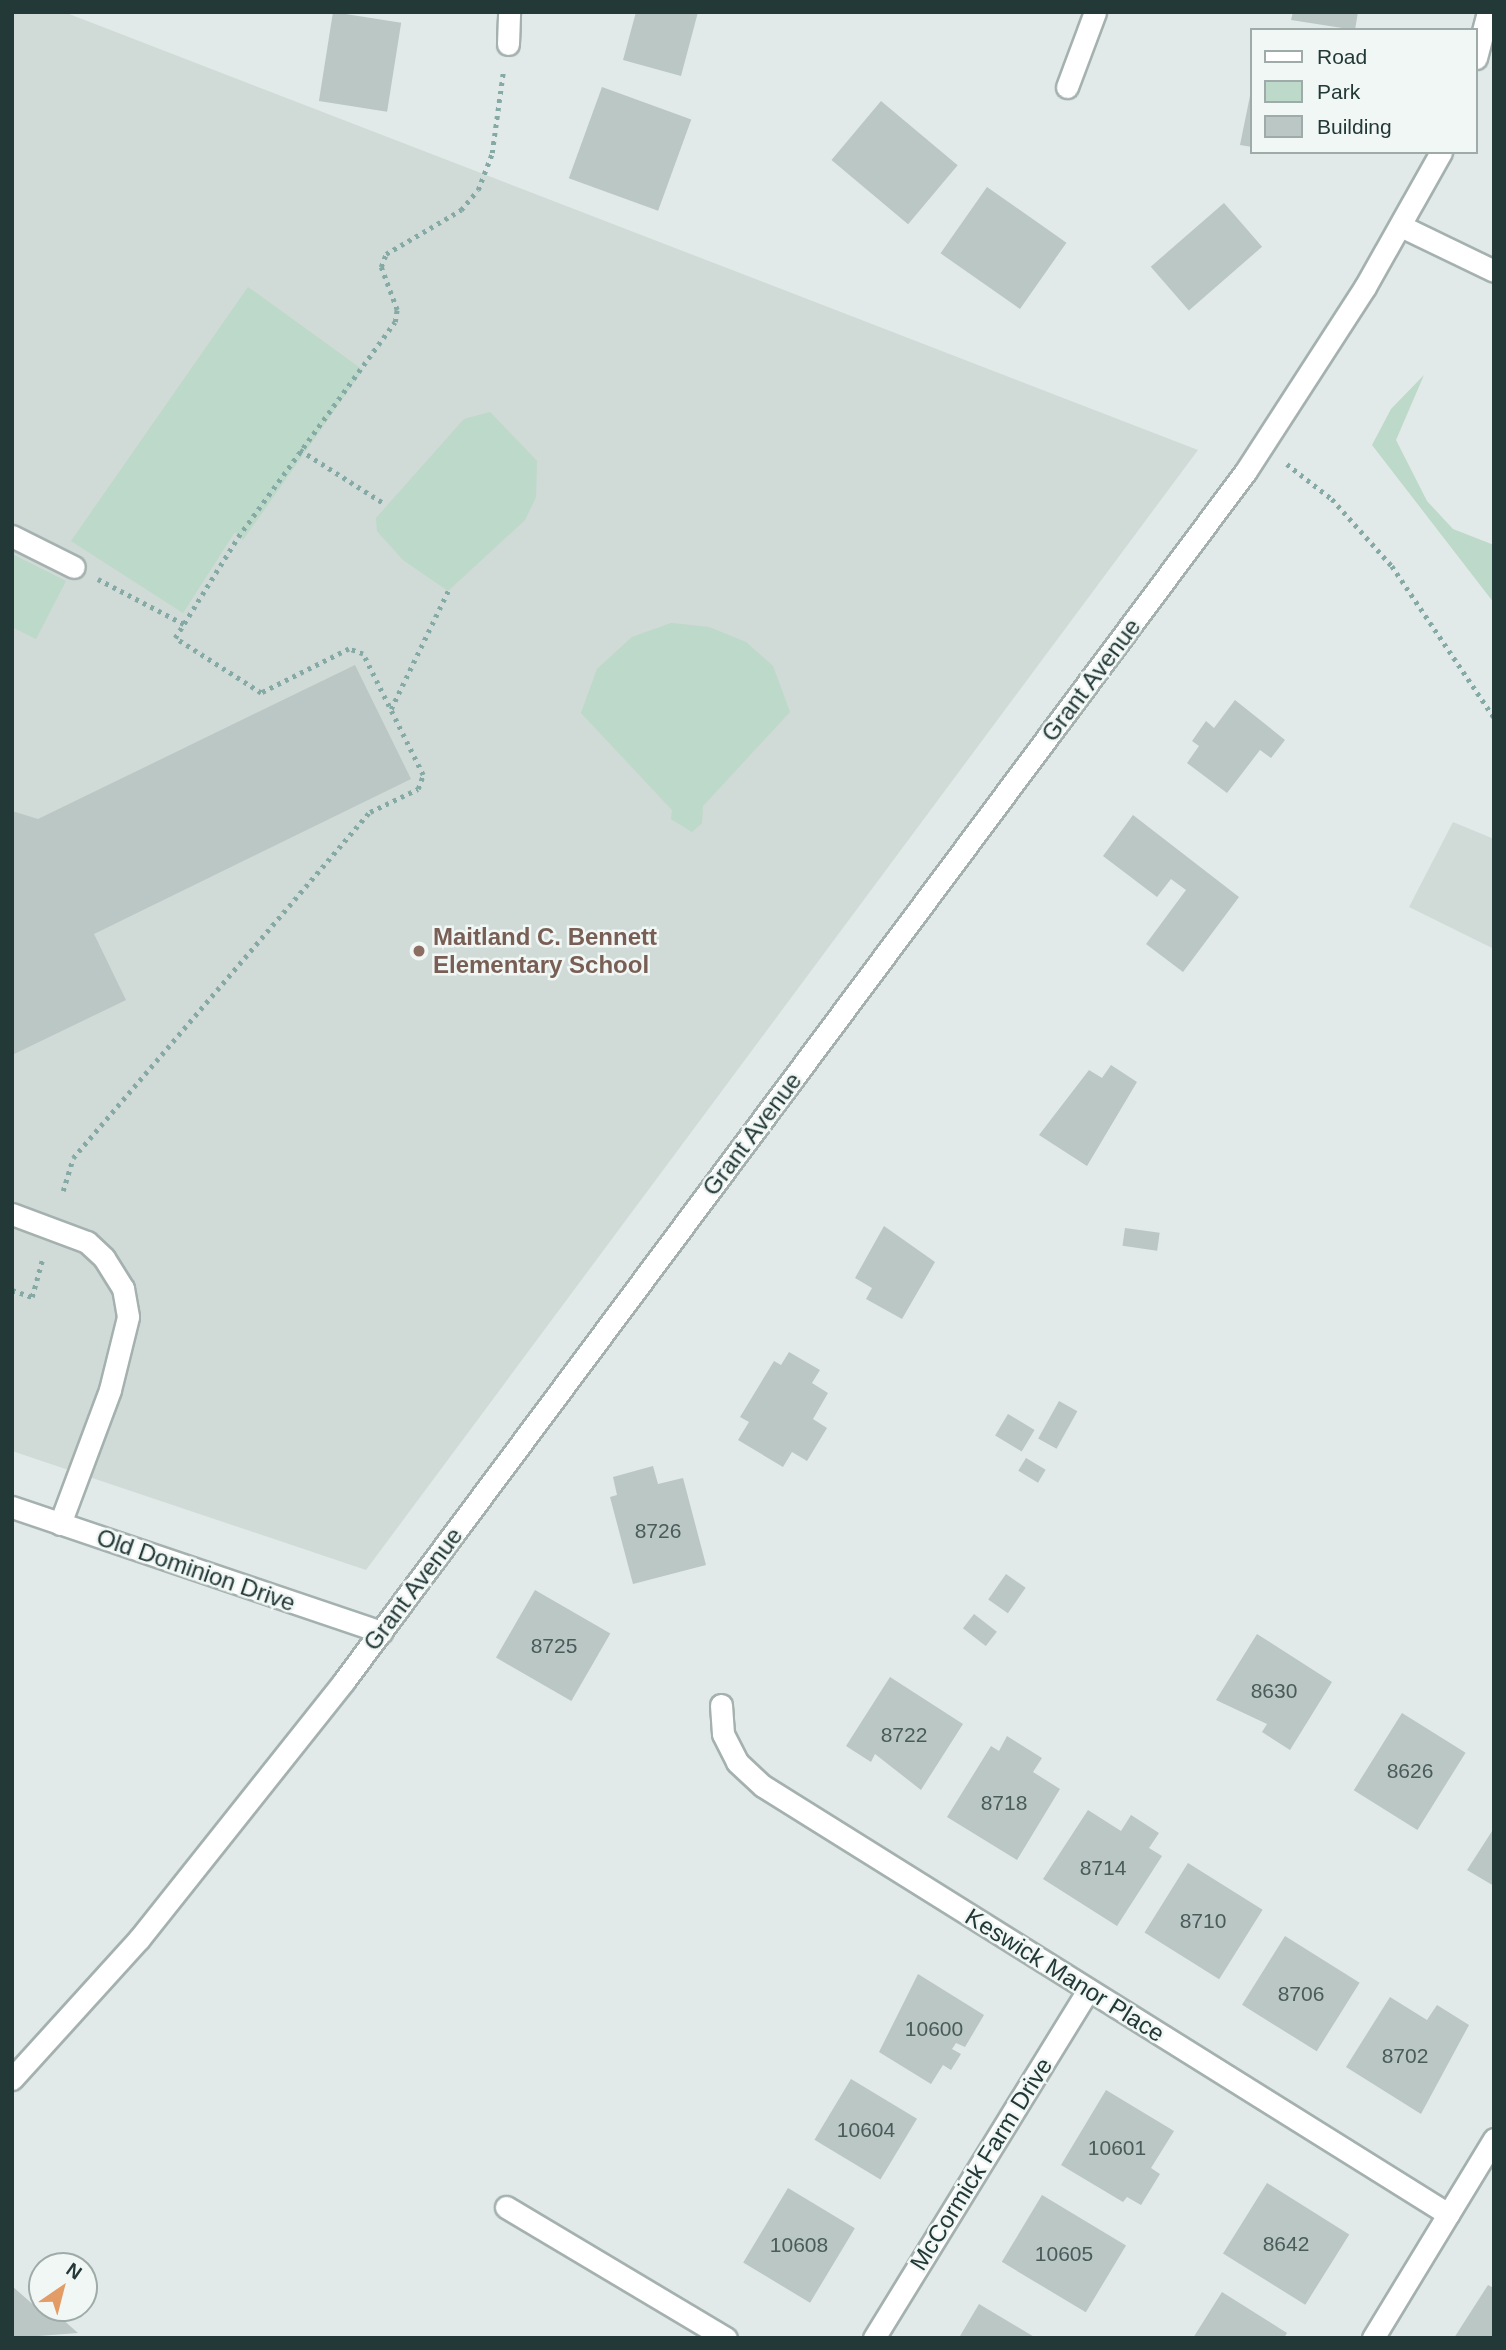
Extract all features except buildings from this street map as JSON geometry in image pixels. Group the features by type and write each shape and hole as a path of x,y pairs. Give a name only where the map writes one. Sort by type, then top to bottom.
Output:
{"street":[{"path":"508,44 509,12"},
{"path":"1067,87 1094,12"},
{"path":"1478,50 1488,12"},
{"name":"Grant Avenue","path":"12,2079 139,1939 381,1632 1264,446 1401,226 1440,154"},
{"path":"1401,226 1494,271"},
{"path":"12,536 75,567"},
{"path":"12,1214 51,1227 104,1258 123,1288 128,1317 110,1390 60,1524"},
{"name":"Old Dominion Drive","path":"12,1507 381,1632"},
{"name":"Keswick Manor Place","path":"721,1705 723,1734 737,1762 763,1786 1448,2214"},
{"name":"McCormick Farm Drive","path":"874,2338 1088,1990"},
{"path":"1373,2338 1494,2139"},
{"path":"506,2207 726,2338"}],"path":[{"path":"63,1191 73,1157 370,812 418,789 423,775 363,654 349,649 261,693 175,638 300,450 397,317 383,274 386,254 461,211 478,190 492,153 508,44"},
{"path":"1264,446 1332,499 1392,566 1494,716"},
{"path":"300,450 385,504"},
{"path":"75,567 184,624"},
{"path":"391,709 448,591"},
{"path":"12,1290 32,1297 51,1227"}],"shaded area":[{"name":"Maitland C. Bennett Elementary School","path":"12,12 64,12 1198,450 366,1570 12,1451"},
{"path":"1453,822 1494,839 1494,949 1409,907"}],"green space":[{"path":"248,287 363,370 243,540 235,532 183,613 71,541"},
{"path":"1424,375 1396,440 1427,501 1453,529 1494,545 1494,603 1372,445 1391,409"},
{"path":"490,412 537,461 536,497 525,520 448,591 403,560 377,531 376,518 464,419"},
{"path":"12,554 66,581 36,639 12,627"},
{"path":"671,623 709,627 746,642 773,666 790,712 703,806 702,823 692,832 671,819 672,810 581,713 597,669 632,637"}],"place":[{"name":"Maitland C. Bennett Elementary School","path":"419,951"}]}
